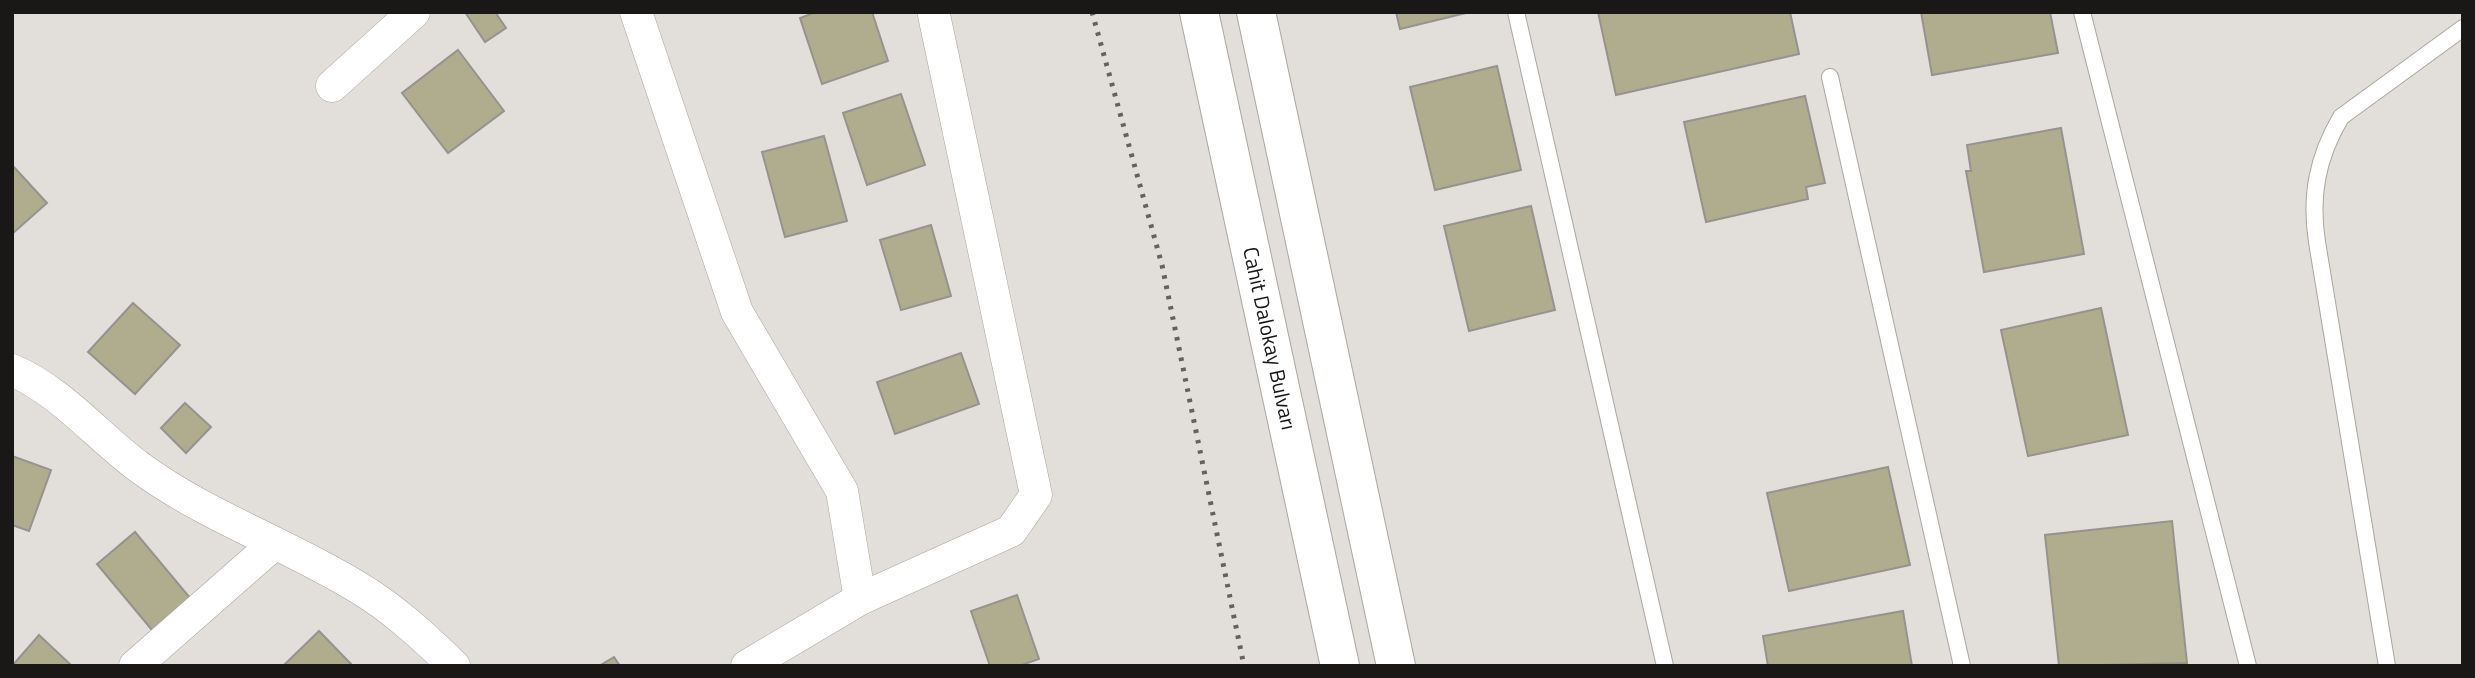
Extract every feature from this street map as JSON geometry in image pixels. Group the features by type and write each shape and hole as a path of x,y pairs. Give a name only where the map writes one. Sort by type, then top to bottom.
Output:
{"main road":[{"name":"Cahit Dalokay Bulvarı","path":"1199,12 1340,666"},
{"path":"1256,12 1396,666"}],"street":[{"path":"332,86 414,12"},
{"path":"636,12 737,312 842,491 860,599"},
{"path":"747,666 860,599 1011,531 1036,495 934,15"},
{"path":"12,370 45,387 139,467 195,503 358,587 399,615 454,666"},
{"path":"135,666 274,544"}],"lane":[{"path":"1516,12 1665,666"},
{"path":"2082,12 2100,92 2248,666"},
{"path":"2387,666 2313,216 2314,188 2328,139 2341,117 2463,28"},
{"path":"1830,77 1962,666"}],"building":[{"path":"465,12 495,12 506,28 485,42"},
{"path":"816,12 872,12 888,61 822,84 800,18"},
{"path":"1396,12 1470,12 1400,29"},
{"path":"1598,12 1790,12 1799,54 1616,95"},
{"path":"1921,12 2050,12 2058,53 1932,75"},
{"path":"458,50 504,111 448,153 402,93"},
{"path":"1497,66 1521,170 1435,190 1410,87"},
{"path":"901,94 925,165 867,185 843,113"},
{"path":"1805,96 1825,183 1806,187 1808,199 1706,222 1684,122"},
{"path":"2061,128 2084,254 1984,272 1966,171 1971,171 1967,145"},
{"path":"824,136 847,221 785,237 762,152"},
{"path":"12,165 47,203 12,234"},
{"path":"1531,206 1555,310 1469,331 1444,226"},
{"path":"931,225 951,296 901,310 880,240"},
{"path":"133,303 180,345 135,394 88,352"},
{"path":"2101,308 2128,435 2028,456 2001,330"},
{"path":"961,353 979,404 895,434 877,382"},
{"path":"185,403 211,427 186,453 161,428"},
{"path":"12,456 51,470 29,531 12,525"},
{"path":"1888,467 1910,565 1789,591 1767,493"},
{"path":"2172,521 2187,663 2059,666 2045,535"},
{"path":"135,532 196,605 157,636 97,564"},
{"path":"1017,595 1039,659 1019,666 990,666 971,611"},
{"path":"1903,611 1912,666 1768,666 1763,636"},
{"path":"319,631 353,666 283,666"},
{"path":"39,635 72,666 12,666"},
{"path":"614,657 620,666 599,666"}],"railway":[{"path":"1092,12 1162,265 1244,666"}]}
